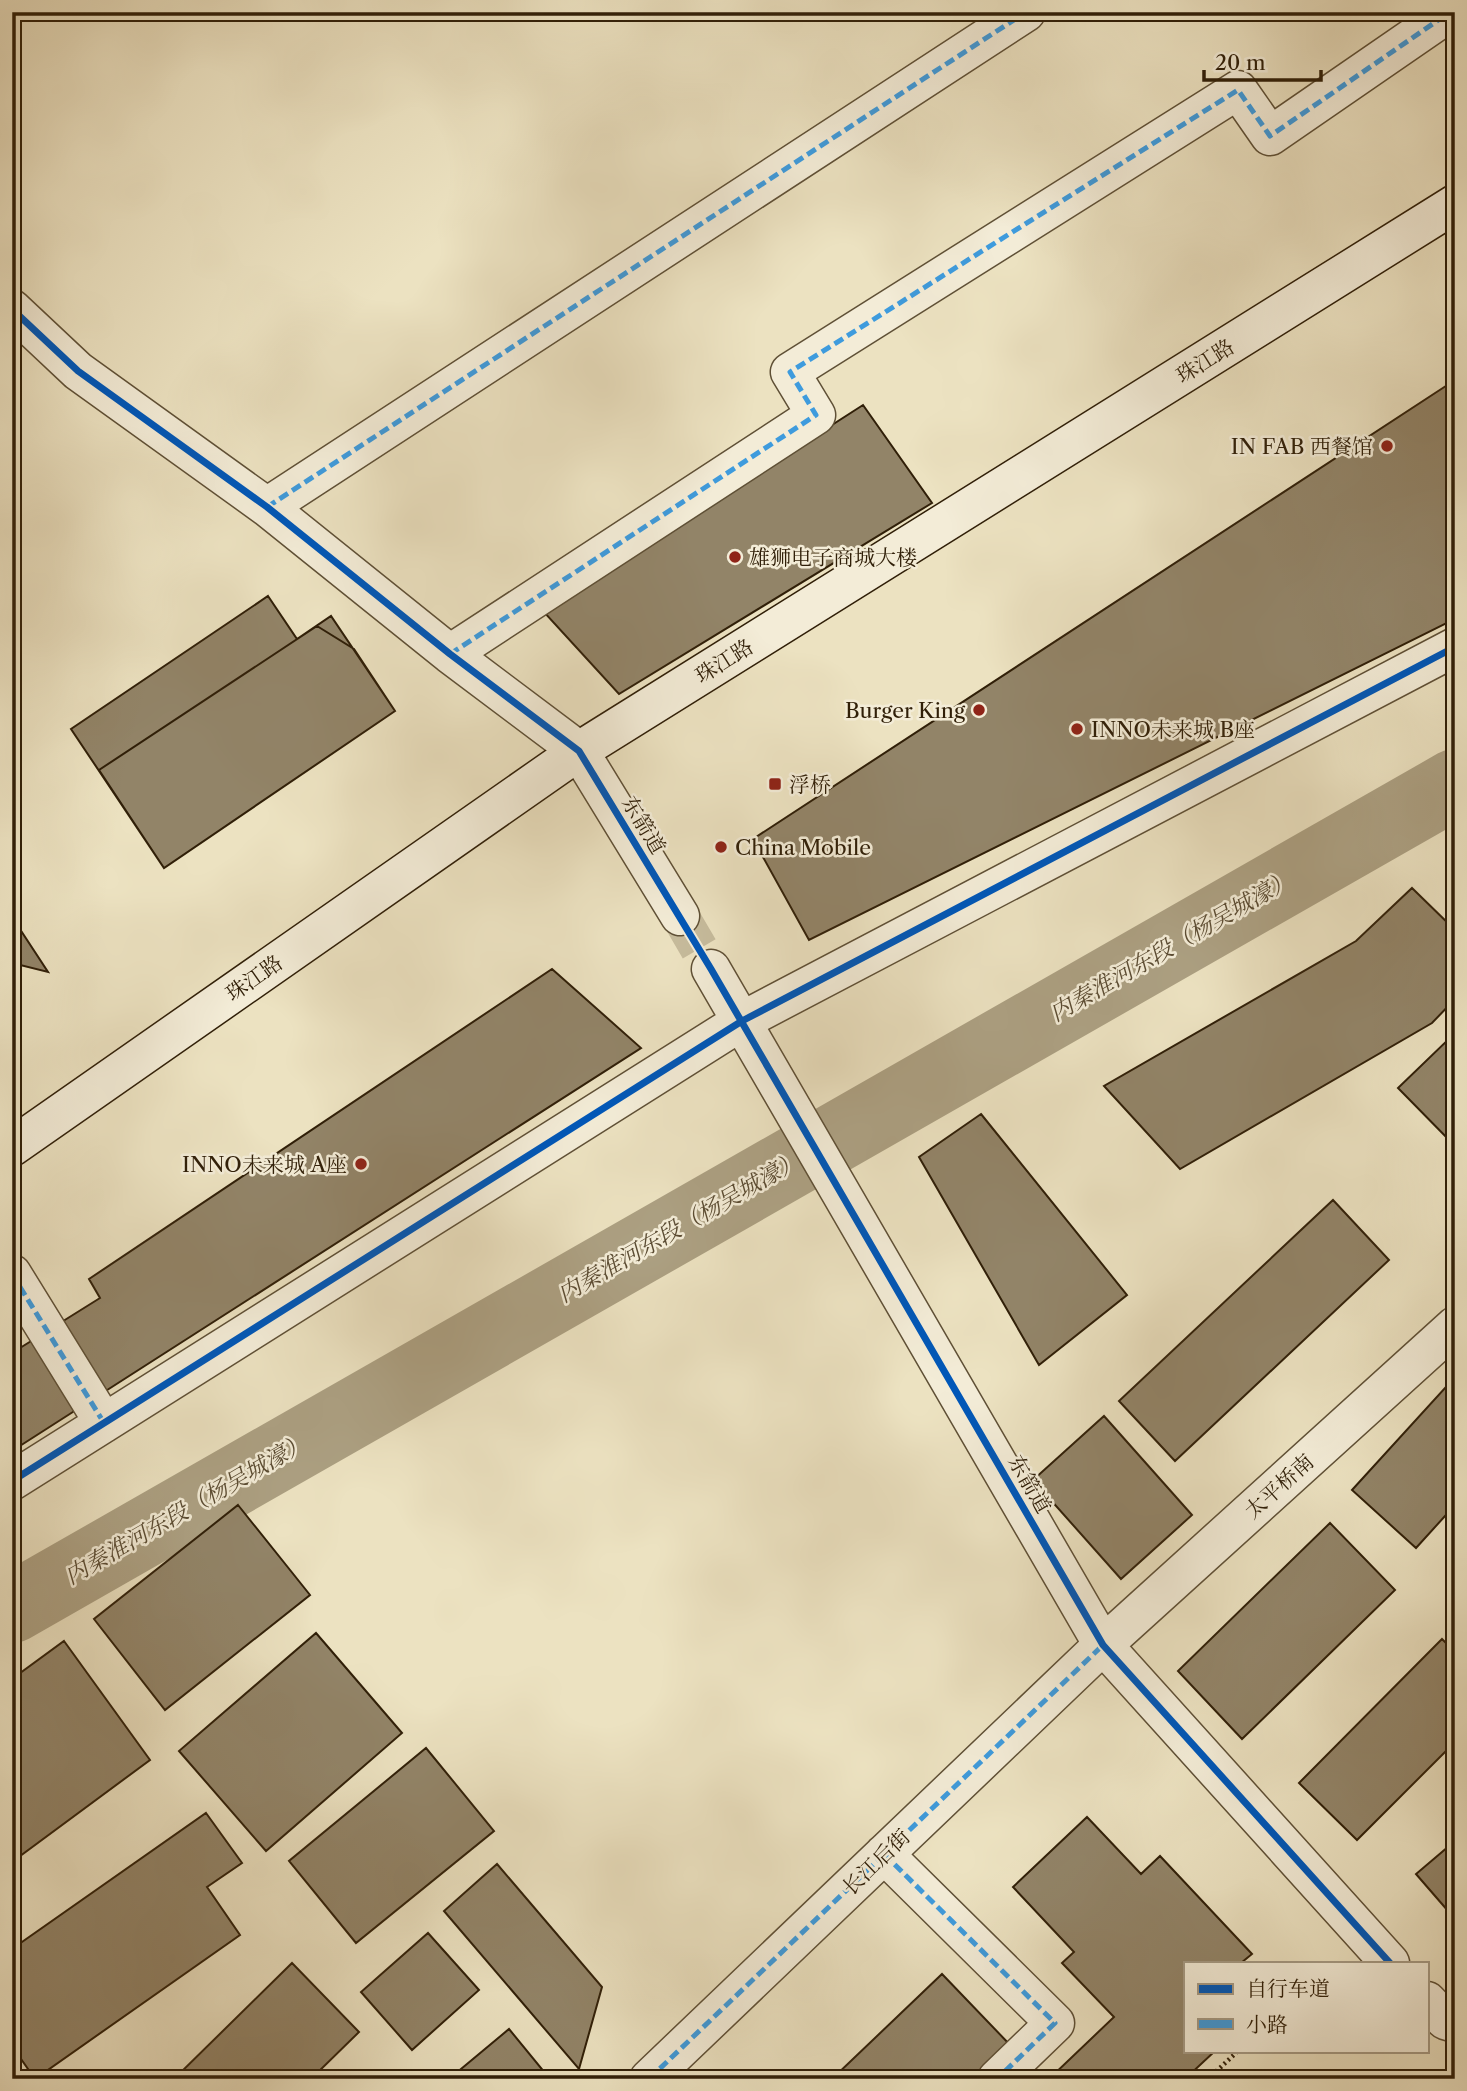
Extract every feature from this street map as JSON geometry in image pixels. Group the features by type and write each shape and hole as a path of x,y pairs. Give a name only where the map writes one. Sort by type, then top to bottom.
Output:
{"street":[{"path":"267,507 1026,12"},
{"path":"450,654 816,415 790,372 1238,90 1270,136 1450,12"},
{"name":"珠江路","path":"12,1147 579,751 1455,204"},
{"path":"12,309 78,372 267,507 450,654 579,751"},
{"path":"12,1480 742,1021 1455,647"},
{"name":"东箭道","path":"579,751 680,916"},
{"name":"东箭道","path":"711,969 1103,1645 1389,1962"},
{"path":"12,1274 104,1423"},
{"name":"太平桥南","path":"1103,1645 1455,1326"},
{"name":"长江后街","path":"649,2079 1103,1645"},
{"path":"884,1854 1055,2023 997,2079"},
{"path":"1428,2002 1445,2020 1455,2023"}],"path":[{"path":"1208,2079 1237,2052"}],"building":[{"name":"INNO未来城 B座","path":"1455,380 1455,619 809,940 753,839"},
{"name":"雄狮电子商城大楼","path":"863,405 932,503 619,694 543,611"},
{"path":"268,596 297,639 331,616 395,711 164,868 71,729"},
{"path":"317,626 354,649 395,711 164,868 99,770"},
{"path":"1412,888 1455,930 1455,999 1432,1023 1180,1169 1104,1086 1356,941"},
{"path":"12,917 48,972 12,963"},
{"name":"INNO未来城 A座","path":"552,969 641,1048 12,1451 12,1353 100,1298 89,1279"},
{"path":"1455,1033 1455,1146 1398,1088"},
{"path":"981,1114 1127,1295 1039,1365 919,1157"},
{"path":"1333,1200 1389,1260 1175,1461 1119,1401"},
{"path":"1455,1377 1455,1505 1416,1548 1352,1490"},
{"path":"1104,1416 1192,1515 1121,1579 1033,1480"},
{"path":"238,1505 310,1595 165,1710 94,1619"},
{"path":"1330,1523 1395,1590 1242,1739 1178,1671"},
{"path":"316,1633 402,1733 266,1851 179,1751"},
{"path":"1442,1639 1455,1652 1455,1742 1357,1840 1299,1783"},
{"path":"64,1641 150,1760 12,1862 12,1679"},
{"path":"426,1748 494,1831 356,1943 289,1861"},
{"path":"206,1813 242,1863 207,1887 240,1935 35,2079 12,2046 12,1949"},
{"path":"1087,1817 1141,1874 1160,1856 1252,1954 1242,1962 1184,1962 1184,2052 1214,2052 1185,2079 1049,2079 1114,2017 1062,1963 1074,1952 1013,1887"},
{"path":"1455,1841 1455,1919 1416,1874"},
{"path":"497,1864 602,1987 579,2069 444,1911"},
{"path":"428,1933 479,1990 412,2050 361,1992"},
{"path":"292,1963 359,2032 311,2079 174,2079"},
{"path":"942,1974 1013,2048 981,2079 832,2079"},
{"path":"509,2029 550,2079 449,2079"}],"waterway":[{"name":"内秦淮河东段（杨吴城濠）","path":"12,1608 1455,784"}],"tunnel":[{"path":"680,916 711,969"}],"marked path":[{"path":"267,507 1026,12"},
{"path":"450,654 816,415 790,372 1238,90 1270,136 1450,12"},
{"path":"12,1274 104,1423"},
{"path":"649,2079 1103,1645"},
{"path":"884,1854 1055,2023 997,2079"}],"cycle path":[{"path":"12,309 78,371 267,507 450,654 579,751 711,969 1103,1645 1389,1962"},
{"path":"12,1481 742,1021 1455,647"}],"place":[{"name":"IN FAB 西餐馆","path":"1387,446"},
{"name":"雄狮电子商城大楼","path":"735,557"},
{"name":"Burger King","path":"979,710"},
{"name":"INNO未来城 B座","path":"1077,729"},
{"name":"浮桥","path":"775,784"},
{"name":"China Mobile","path":"721,847"},
{"name":"INNO未来城 A座","path":"361,1164"}]}
